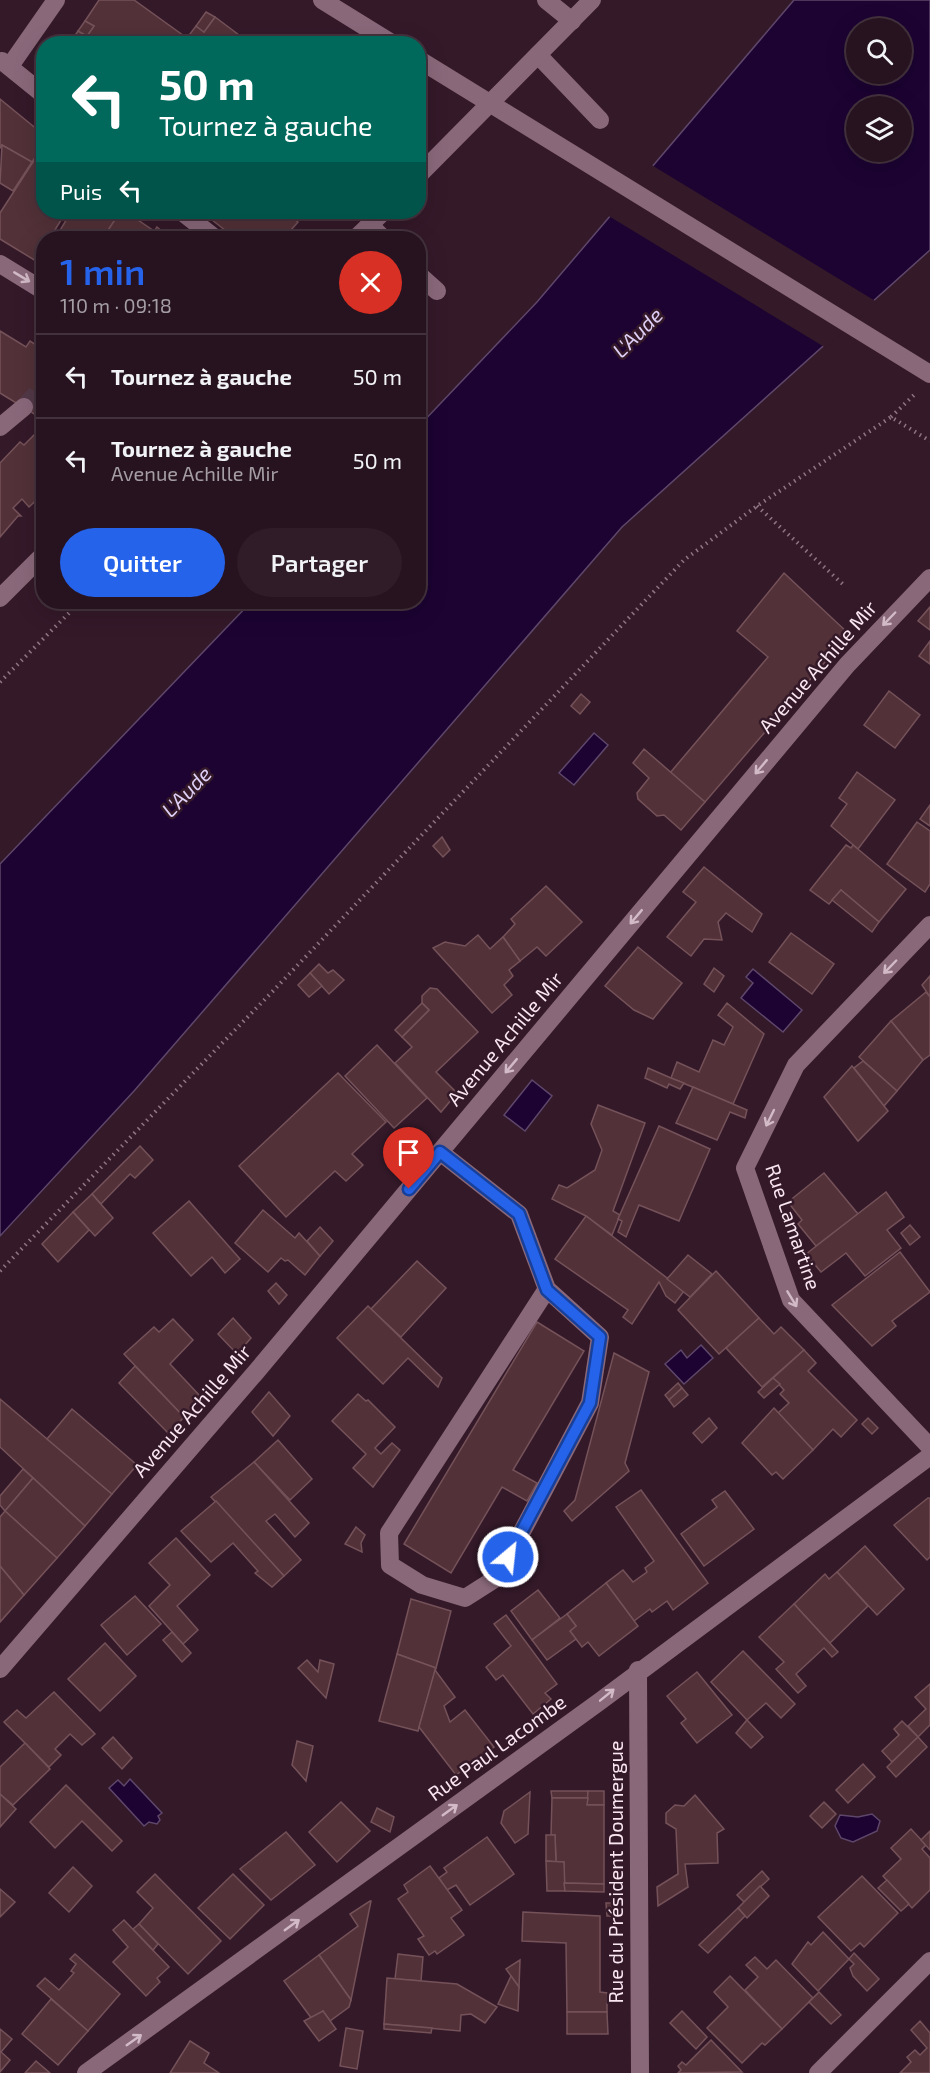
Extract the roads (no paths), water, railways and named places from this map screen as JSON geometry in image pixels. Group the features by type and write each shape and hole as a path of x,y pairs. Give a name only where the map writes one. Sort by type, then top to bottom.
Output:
{"street":[{"path":"36,88 5,63 56,0"},
{"path":"322,0 380,36"},
{"path":"546,0 572,21"},
{"path":"426,168 592,0"},
{"path":"538,55 600,120"},
{"path":"426,64 926,380"},
{"path":"192,219 206,231"},
{"path":"364,231 376,219"},
{"path":"370,225 376,231"},
{"path":"0,264 36,286"},
{"path":"426,281 437,291"},
{"path":"0,427 24,407"},
{"path":"0,598 36,562"},
{"name":"Avenue Achille Mir","path":"0,1669 248,1381 846,665 930,578"},
{"name":"Rue Lamartine","path":"930,925 795,1065 745,1168 790,1300 930,1447"},
{"path":"440,1152 519,1214 547,1290 600,1337 590,1403 498,1576 465,1598 423,1584 390,1565 389,1533 547,1290"},
{"name":"Rue Paul Lacombe","path":"91,2072 570,1723 638,1670 930,1456"},
{"name":"Rue du Président Doumergue","path":"638,1670 640,2073"},
{"path":"818,2073 930,1961"}],"water":[{"name":"L'Aude","path":"794,0 930,0 930,250 622,527 134,1091 0,1236 0,864 244,609 426,609 426,419 537,302"},
{"path":"594,733 608,745 574,785 559,773"},
{"path":"753,969 802,1010 783,1032 741,998 753,983 746,977"},
{"path":"532,1080 552,1096 525,1131 504,1115"},
{"path":"701,1345 713,1358 684,1384 665,1364 681,1350 687,1358"},
{"path":"130,1779 162,1813 158,1816 160,1820 157,1824 149,1822 144,1826 109,1788 118,1780 124,1786"},
{"path":"872,1814 880,1821 877,1831 853,1842 841,1838 835,1826 840,1815 858,1817"}],"tunnel":[{"path":"24,407 36,394"}]}
